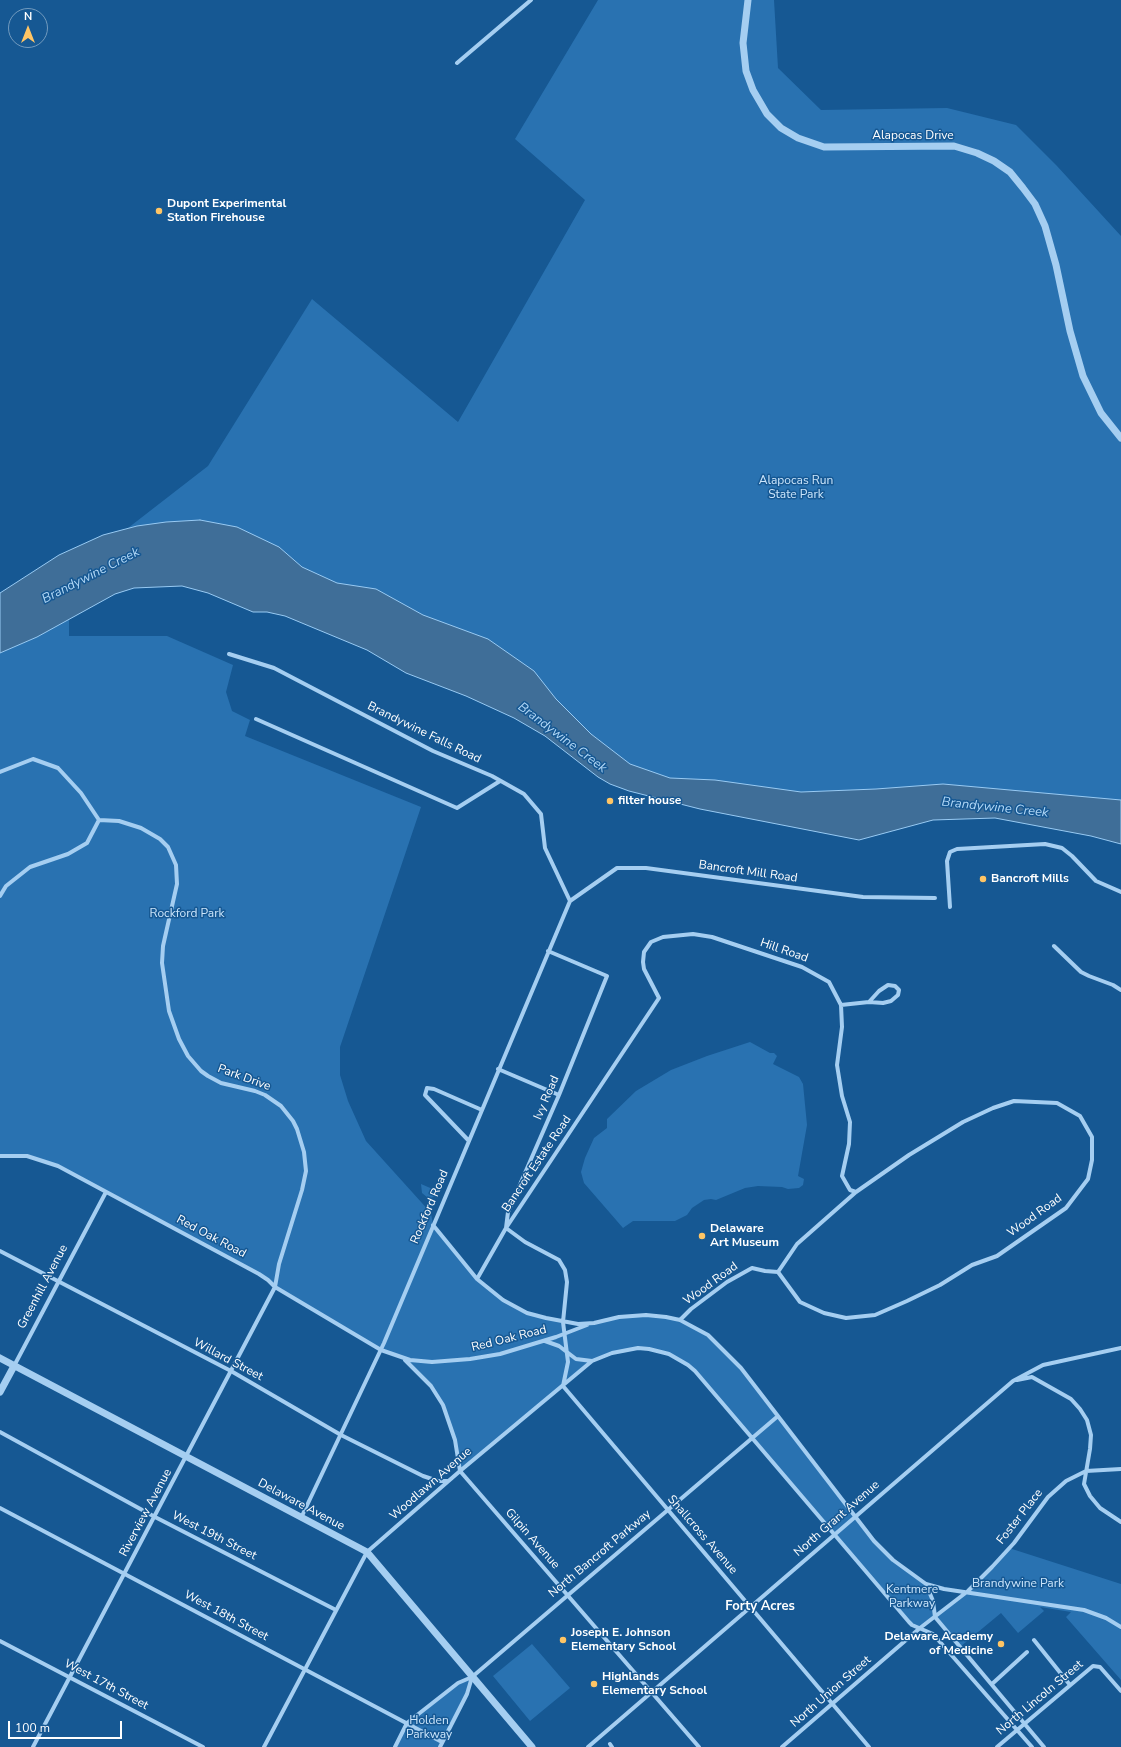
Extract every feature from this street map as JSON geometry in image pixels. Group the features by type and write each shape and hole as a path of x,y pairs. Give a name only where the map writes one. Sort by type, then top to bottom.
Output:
{"street":[{"path":"456,63 531,0"},
{"name":"Alapocas Drive","path":"748,0 743,43 746,71 753,90 767,114 781,128 798,138 824,147 954,146 977,153 994,161 1010,172 1035,204 1045,226 1056,265 1070,331 1083,376 1101,413 1121,438"},
{"name":"Brandywine Falls Road","path":"229,654 274,668 433,751 492,776 524,794 541,814 545,848 570,901"},
{"path":"256,719 458,808 500,781"},
{"path":"0,772 33,759 58,768 81,793 99,820 87,843 68,854 30,867 6,886 0,896"},
{"name":"Park Drive","path":"99,820 119,821 150,832 168,847 173,856 176,865 177,884 163,946 162,963 169,1011 179,1039 188,1056 201,1071 221,1084 255,1091 273,1100 288,1113 297,1129 304,1152 305,1179 279,1264 275,1287"},
{"path":"950,907 948,861 950,852 957,849 1045,844 1062,848 1072,856 1096,881 1121,892"},
{"name":"Bancroft Mill Road","path":"570,901 617,868 646,868 863,897 935,898"},
{"name":"Rockford Road","path":"301,1518 342,1435 381,1350 570,901"},
{"name":"Hill Road","path":"617,1063 659,998 644,969 644,952 651,942 663,937 693,934 712,937 802,967 829,982 841,1005 842,1027 837,1065 842,1096 850,1122 849,1144 842,1176 850,1190 856,1192"},
{"path":"1054,946 1081,972 1113,985 1121,990"},
{"name":"Ivy Road","path":"506,1228 508,1212 559,1095 607,976 548,951"},
{"path":"841,1005 869,1002 883,1003 891,1001 898,995 899,990 895,986 888,985 879,991 869,1002"},
{"name":"Bancroft Estate Road","path":"477,1279 506,1228 617,1063"},
{"path":"498,1070 559,1095"},
{"path":"469,1141 425,1095 426,1088 482,1110"},
{"name":"Wood Road","path":"680,1320 691,1309 727,1282 752,1268 778,1272 800,1302 824,1313 846,1318 875,1315 940,1285 972,1264 997,1256 1066,1208 1088,1179 1092,1160 1092,1137 1080,1116 1057,1104 1014,1101 993,1108 963,1122 909,1155 856,1192 797,1244 778,1272"},
{"name":"Red Oak Road","path":"0,1156 27,1156 58,1166 259,1274 275,1287 381,1350 410,1360 432,1362 470,1359 500,1354 545,1341 594,1322"},
{"name":"Greenhill Avenue","path":"0,1392 106,1192"},
{"path":"433,1225 477,1279 491,1291 516,1308 546,1318 578,1324 619,1317 646,1315 680,1320 716,1341 740,1368 778,1416 854,1517 874,1541 893,1560 926,1584 944,1589 968,1591 1084,1610 1106,1618 1121,1627"},
{"path":"506,1228 525,1242 559,1260 565,1270 567,1282 563,1322 568,1362 563,1386"},
{"name":"Willard Street","path":"0,1251 231,1371 342,1435 423,1476 438,1481 448,1481"},
{"name":"Riverview Avenue","path":"33,1747 71,1678 275,1287"},
{"path":"545,1341 554,1343 576,1359 592,1362"},
{"name":"North Grant Avenue","path":"588,1747 1013,1380 1043,1365 1121,1348"},
{"name":"Woodlawn Avenue","path":"264,1747 367,1552 460,1470 592,1362 621,1350 649,1349 670,1354 695,1371 752,1438"},
{"name":"Delaware Avenue","path":"0,1358 367,1552 532,1747"},
{"name":"Red Oak Road","path":"403,1358 431,1386 443,1405 455,1440 460,1470"},
{"path":"1013,1380 1032,1377 1071,1399 1080,1409 1087,1420 1091,1435 1084,1484 1090,1496 1100,1508 1121,1522"},
{"name":"Shallcross Avenue","path":"563,1386 869,1747"},
{"name":"North Bancroft Parkway","path":"395,1747 407,1723 458,1683 472,1677 778,1416"},
{"name":"West 19th Street","path":"0,1432 155,1517 336,1610"},
{"path":"752,1438 909,1622 933,1634 1032,1747"},
{"name":"Foster Place","path":"968,1591 1014,1543 1048,1497 1066,1481 1086,1471 1121,1469"},
{"name":"Gilpin Avenue","path":"460,1470 699,1747"},
{"name":"West 18th Street","path":"0,1508 442,1742"},
{"path":"926,1584 933,1601 935,1617 1044,1747"},
{"name":"North Union Street","path":"782,1747 920,1628 968,1591"},
{"name":"West 17th Street","path":"0,1640 203,1747"},
{"path":"1034,1640 1070,1685"},
{"path":"992,1684 1027,1652"},
{"name":"North Lincoln Street","path":"997,1747 1091,1668 1097,1666 1104,1671 1121,1691"},
{"path":"440,1747 467,1694 472,1677"}],"green space":[{"name":"Alapocas Run State Park","path":"598,0 774,0 778,68 821,110 947,108 1016,125 1057,166 1121,236 1121,823 722,806 570,743 135,540 128,528 208,466 312,299 458,422 585,200 515,139"},
{"name":"Rockford Park","path":"69,619 69,636 167,636 233,665 226,692 232,711 250,720 245,736 421,807 340,1047 340,1075 348,1101 366,1141 431,1213 433,1225 477,1279 516,1308 563,1322 564,1334 585,1326 619,1317 666,1317 696,1328 727,1353 854,1517 893,1560 926,1584 931,1594 935,1617 920,1628 915,1627 695,1371 659,1351 628,1349 592,1361 460,1471 455,1440 437,1394 403,1358 381,1350 275,1287 268,1280 58,1166 27,1156 0,1156 0,653 37,637"},
{"path":"750,1042 770,1053 774,1053 777,1056 773,1064 799,1077 803,1084 807,1125 798,1176 804,1179 803,1185 799,1188 788,1189 782,1187 758,1186 745,1188 716,1200 704,1200 692,1208 687,1215 675,1221 633,1221 623,1228 584,1183 581,1172 585,1158 594,1138 607,1128 607,1119 636,1091 671,1070"},
{"path":"421,1184 435,1190 437,1195 428,1198 422,1193"},
{"name":"Brandywine Park","path":"1009,1548 1121,1584 1121,1680 1066,1617 1071,1612 1040,1607 1044,1611 1018,1633 1001,1613 960,1647 935,1617 968,1591"},
{"path":"532,1644 570,1688 530,1721 493,1676"},
{"name":"Holden Parkway","path":"472,1677 470,1686 440,1747 395,1747 407,1723 444,1693"}],"water":[{"name":"Brandywine Creek","path":"200,520 237,527 279,547 302,567 337,583 376,589 423,615 488,639 534,671 556,699 591,734 630,764 670,778 715,780 801,792 876,789 943,784 1121,800 1121,844 1091,836 995,818 933,820 859,840 700,809 629,791 610,784 598,777 545,736 514,718 466,696 406,673 367,650 285,616 267,612 253,612 208,593 182,586 134,588 115,594 37,637 0,653 0,593 59,555 103,535 137,526 166,522"}],"place":[{"name":"Dupont Experimental Station Firehouse","path":"159,211"},
{"name":"filter house","path":"610,801"},
{"name":"Bancroft Mills","path":"983,879"},
{"name":"Delaware Art Museum","path":"702,1236"},
{"name":"Joseph E. Johnson Elementary School","path":"563,1640"},
{"name":"Delaware Academy of Medicine","path":"1001,1644"},
{"name":"Highlands Elementary School","path":"594,1684"}],"district":[{"name":"Forty Acres","path":"760,1607"}],"park label":[{"name":"Kentmere Parkway","path":"912,1597"}]}
